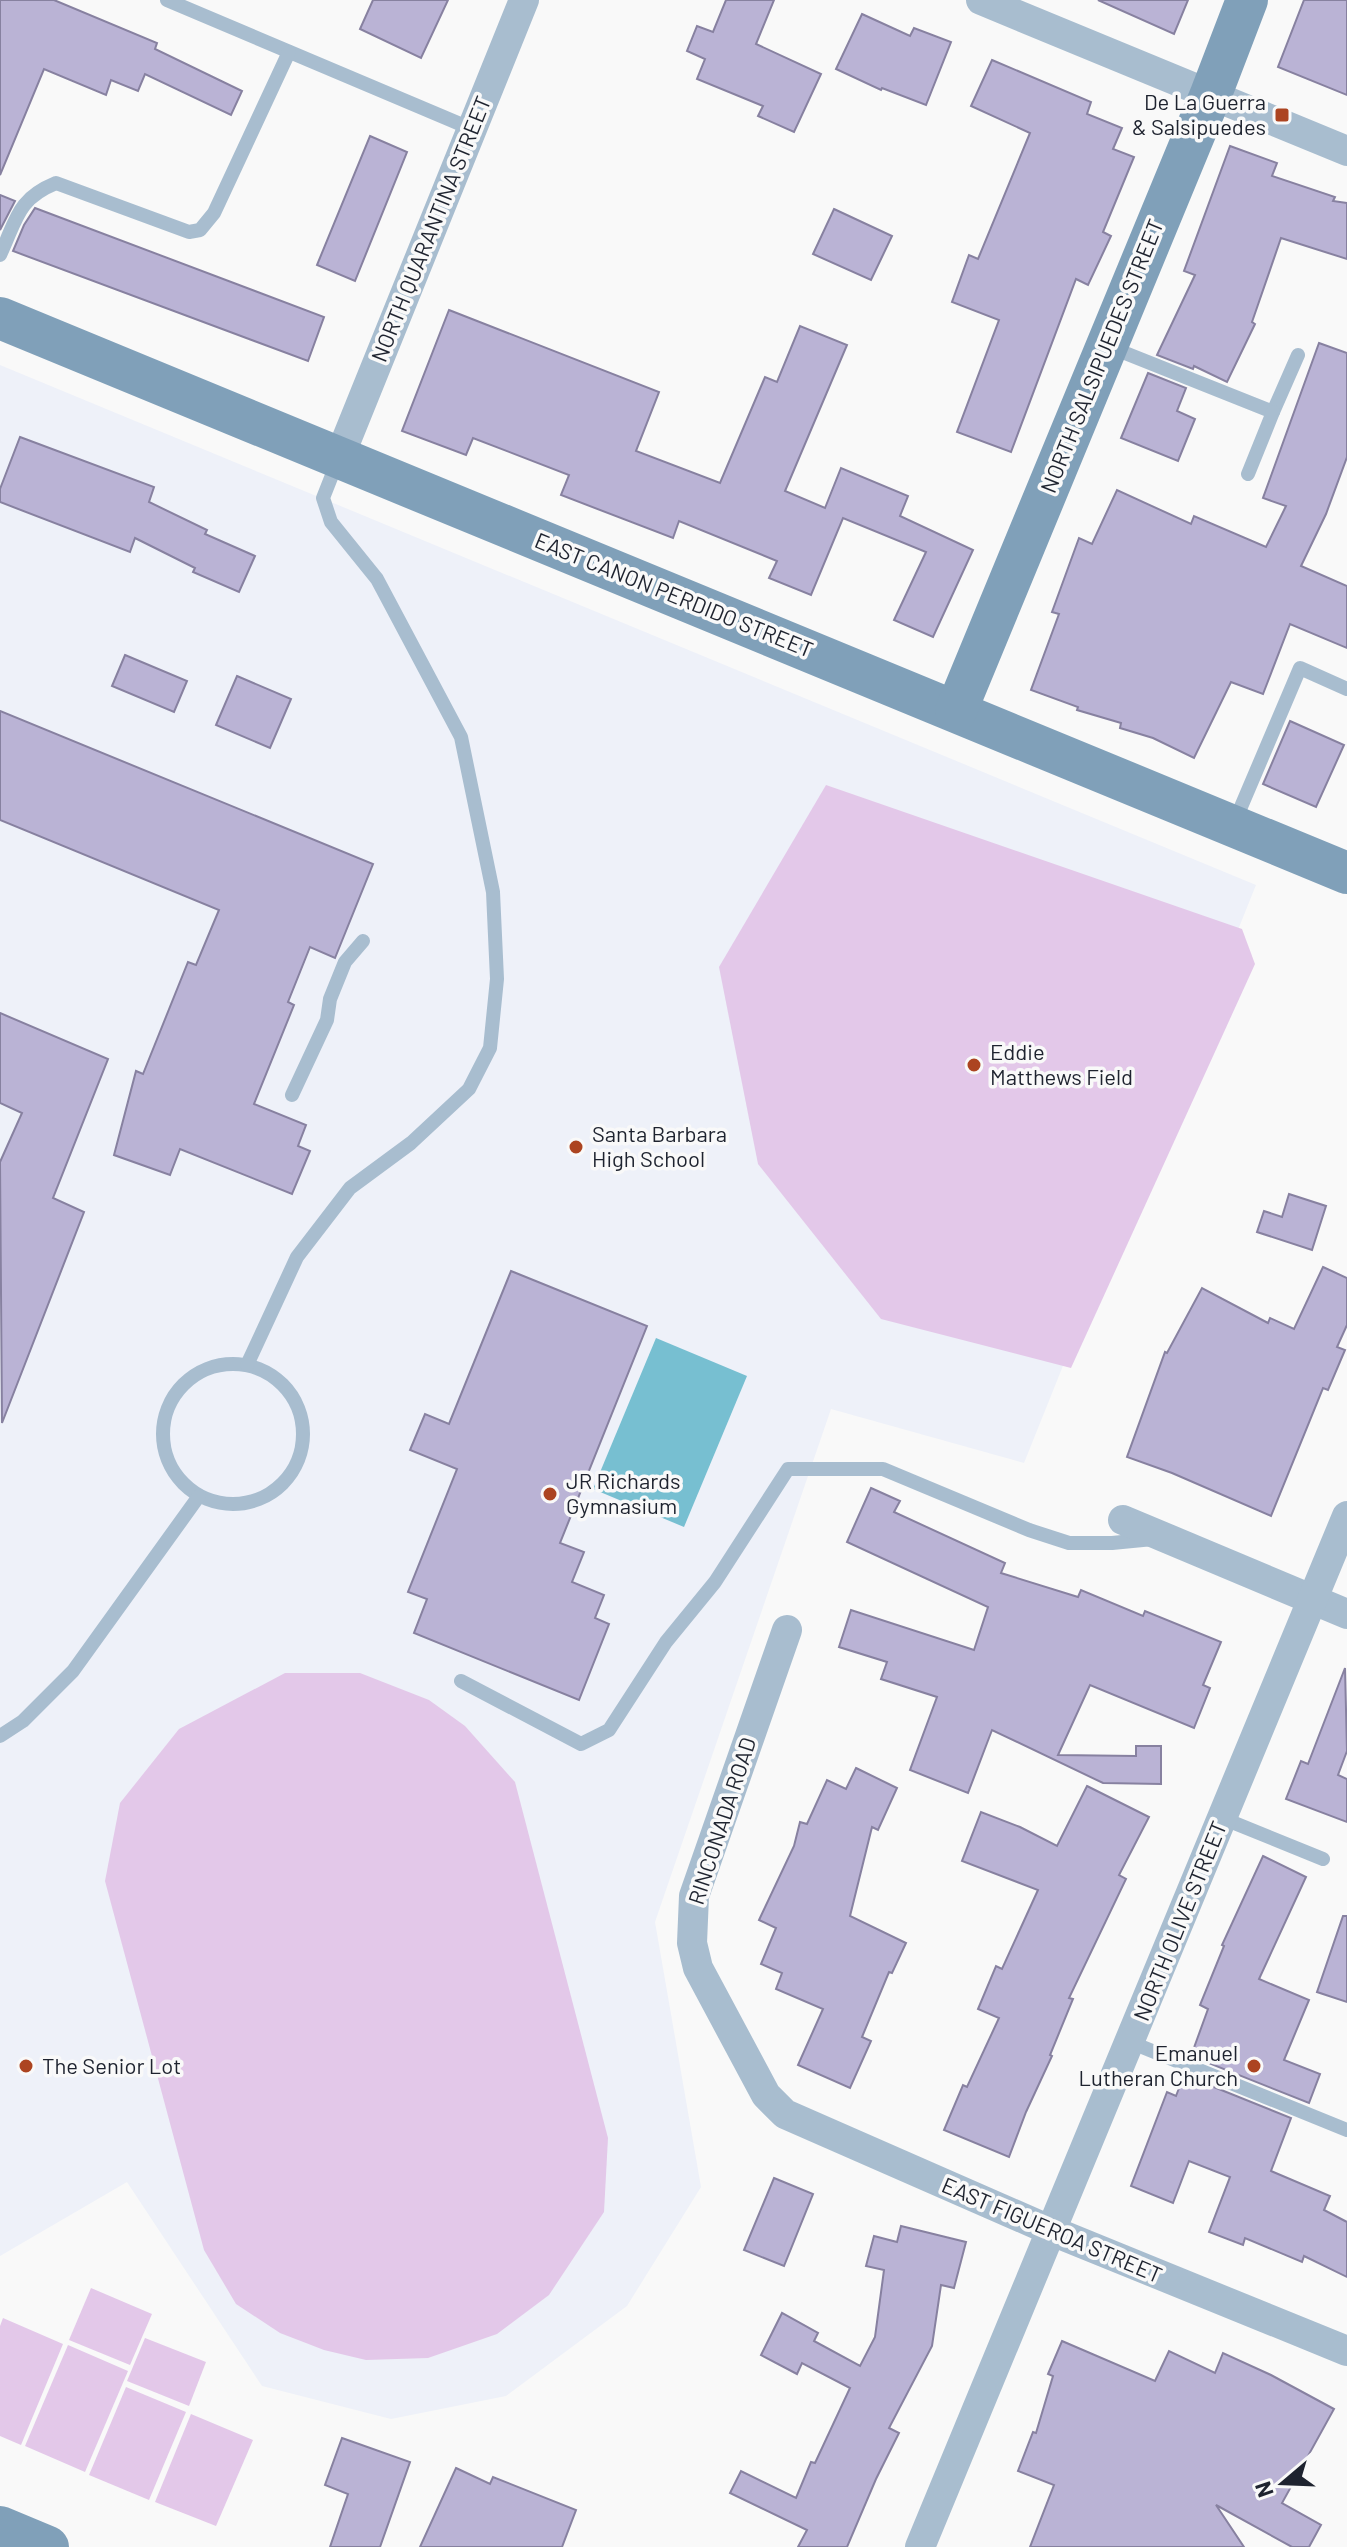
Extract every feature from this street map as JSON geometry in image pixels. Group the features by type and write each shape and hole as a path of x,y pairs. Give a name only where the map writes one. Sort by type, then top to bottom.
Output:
{"street":[{"name":"NORTH QUARANTINA STREET","path":"339,458 524,0"},
{"path":"981,0 1347,151"},
{"name":"NORTH SALSIPUEDES STREET","path":"956,711 1247,0"},
{"name":"EAST CANON PERDIDO STREET","path":"0,318 1347,873"},
{"name":"NORTH OLIVE STREET","path":"920,2547 1347,1516"},
{"path":"1123,1520 1347,1614"},
{"name":"RINCONADA ROAD","path":"766,2095 698,1968 692,1943 692,1909 787,1630"},
{"name":"EAST FIGUEROA STREET","path":"766,2095 785,2114 1052,2231 1347,2351"},
{"path":"0,2527 48,2547"}],"lane":[{"path":"167,0 472,129"},
{"path":"0,255 23,204 35,192 56,183 189,232 200,230 214,213 289,52"},
{"path":"1106,346 1273,412"},
{"path":"1248,474 1298,355"},
{"path":"247,1365 297,1257 350,1188 411,1143 469,1089 490,1048 497,979 493,892 461,737 377,579 331,522 323,498 339,458"},
{"path":"1234,825 1300,668 1347,689"},
{"path":"292,1095 327,1020 330,999 345,962 363,941"},
{"path":"225,1363 247,1365 270,1373 288,1389 300,1411 304,1435 299,1459 287,1480 269,1496 246,1504 222,1504 199,1496 181,1482 166,1453 164,1420 171,1399 185,1382 203,1369 225,1363"},
{"path":"461,1681 581,1744 609,1730 666,1642 715,1582 788,1469 883,1469 1029,1530 1069,1543 1166,1538"},
{"path":"0,1736 23,1721 73,1671 199,1496"},
{"path":"1222,1818 1323,1859"},
{"path":"1130,2042 1347,2130"}],"shaded area":[{"name":"Santa Barbara High School","path":"0,365 1256,885 1024,1463 831,1409 655,1922 701,2187 627,2306 506,2396 391,2419 262,2386 127,2182 0,2256"},
{"name":"Eddie Matthews Field","path":"826,785 1242,929 1255,964 1071,1368 881,1319 758,1164 719,967"},
{"path":"285,1673 360,1673 429,1700 465,1726 515,1782 608,2138 604,2212 549,2295 497,2334 428,2358 366,2360 324,2350 280,2333 236,2304 204,2250 105,1881 120,1803 179,1729"},
{"path":"91,2288 152,2314 130,2365 69,2340"},
{"path":"3,2318 63,2344 21,2445 0,2436 0,2326"},
{"path":"145,2338 206,2362 189,2406 127,2381"},
{"path":"68,2345 128,2371 85,2472 25,2446"},
{"path":"126,2387 186,2412 149,2500 89,2475"},
{"path":"191,2414 253,2440 216,2526 155,2502"}],"water":[{"path":"656,1338 747,1376 684,1527 593,1489"}],"building":[{"path":"0,0 54,0 157,43 155,49 242,91 231,115 145,74 138,91 111,80 106,95 44,69 0,175"},
{"path":"373,0 448,0 421,58 360,29"},
{"path":"726,0 774,0 756,44 821,74 794,132 758,116 763,106 697,79 705,59 687,51 697,26 713,32"},
{"path":"1098,0 1188,0 1174,34"},
{"path":"1304,0 1347,0 1347,95 1278,67"},
{"path":"862,14 910,36 914,28 951,42 926,105 881,90 836,69"},
{"path":"992,60 1091,102 1087,114 1122,128 1113,149 1134,157 1103,232 1111,236 1088,285 1076,279 1011,452 957,432 999,320 952,302 969,255 978,259 1030,133 971,106"},
{"path":"370,136 407,152 355,281 317,265"},
{"path":"1230,146 1277,163 1272,176 1335,197 1333,201 1347,203 1347,259 1281,238 1252,322 1255,324 1227,382 1194,366 1193,369 1157,355 1195,275 1184,271"},
{"path":"0,195 15,201 0,230"},
{"path":"35,208 324,317 308,361 13,251"},
{"path":"834,209 892,236 871,280 813,254"},
{"path":"449,310 659,392 636,451 720,483 765,377 777,382 800,326 847,345 785,491 825,508 841,468 908,496 900,516 973,550 933,637 894,620 926,552 843,518 811,595 769,578 777,561 679,521 673,538 561,495 569,475 473,438 466,455 402,431"},
{"path":"1319,343 1347,353 1347,457 1326,514 1301,566 1347,586 1347,648 1290,624 1263,694 1231,682 1194,758 1153,738 1120,728 1121,723 1077,710 1078,707 1031,690 1059,614 1052,612 1079,538 1092,544 1117,490 1191,524 1194,516 1266,547 1286,506 1263,498"},
{"path":"1148,373 1186,388 1177,411 1195,419 1178,461 1121,438"},
{"path":"20,437 154,487 149,502 207,530 205,534 255,556 239,592 193,572 195,568 135,538 130,552 0,502 0,489"},
{"path":"125,655 187,681 174,712 112,686"},
{"path":"237,676 291,699 270,748 216,725"},
{"path":"0,711 373,864 335,958 310,947 288,1002 294,1005 254,1104 306,1125 298,1146 310,1151 292,1194 180,1149 170,1175 114,1155 136,1071 143,1074 188,962 196,965 219,910 0,820"},
{"path":"1290,721 1344,745 1316,807 1263,784"},
{"path":"0,1013 108,1059 53,1198 84,1212 2,1423 0,1162 22,1113 0,1103"},
{"path":"1289,1194 1326,1206 1312,1250 1257,1232 1264,1211 1282,1217"},
{"path":"1323,1267 1347,1278 1347,1325 1337,1347 1345,1350 1328,1390 1323,1388 1271,1516 1127,1457 1165,1352 1202,1288 1268,1323 1270,1318 1294,1329"},
{"name":"JR Richards Gymnasium","path":"511,1271 647,1326 560,1543 584,1552 572,1582 604,1595 595,1618 609,1624 579,1700 414,1633 427,1599 408,1592 457,1469 410,1450 425,1414 449,1424"},
{"path":"871,1488 900,1501 894,1512 1005,1563 1001,1573 1078,1597 1081,1590 1143,1616 1145,1611 1221,1642 1203,1685 1210,1688 1194,1728 1090,1685 1058,1755 1136,1756 1136,1746 1161,1746 1161,1784 1103,1783 992,1730 968,1793 910,1770 937,1697 881,1679 887,1662 839,1647 851,1610 974,1650 988,1607 847,1542"},
{"path":"1345,1668 1347,1751 1338,1775 1347,1779 1347,1822 1286,1799 1301,1761 1308,1764"},
{"path":"856,1768 897,1788 878,1830 872,1827 850,1916 906,1943 892,1973 889,1972 862,2037 871,2041 850,2088 798,2065 823,2009 776,1989 782,1973 761,1964 776,1928 759,1920 794,1846 800,1822 807,1824 827,1780 846,1789"},
{"path":"1087,1786 1149,1817 1119,1875 1126,1879 1069,1998 1073,1999 1052,2056 1009,2157 944,2130 963,2085 967,2087 999,2018 978,2009 996,1966 1002,1969 1038,1890 962,1861 981,1812 1057,1846"},
{"path":"1263,1856 1306,1877 1259,1979 1309,2000 1284,2060 1320,2074 1309,2103 1191,2056 1208,2009 1200,2005 1222,1945"},
{"path":"1343,1916 1347,1916 1347,2002 1317,1992"},
{"path":"1184,2075 1291,2118 1271,2171 1330,2196 1324,2210 1347,2222 1347,2277 1304,2256 1302,2262 1245,2238 1243,2245 1209,2232 1230,2177 1189,2161 1173,2203 1131,2186 1167,2092 1176,2096"},
{"path":"774,2178 813,2194 784,2266 744,2250"},
{"path":"901,2226 966,2242 954,2288 941,2285 932,2346 889,2428 899,2433 847,2547 798,2547 807,2530 730,2493 741,2471 796,2498 850,2388 802,2363 797,2374 761,2355 782,2313 818,2333 814,2341 860,2366 875,2337 884,2270 866,2266 874,2236 897,2242"},
{"path":"1062,2341 1155,2381 1169,2351 1215,2373 1223,2353 1334,2409 1282,2503 1321,2525 1309,2547 1292,2547 1216,2505 1244,2547 1030,2547 1054,2485 1018,2471 1033,2432 1036,2433 1053,2376 1048,2374"},
{"path":"342,2438 410,2462 380,2547 330,2547 348,2494 325,2485"},
{"path":"456,2468 490,2484 493,2477 576,2510 562,2547 420,2547"}],"place":[{"name":"De La Guerra & Salsipuedes","path":"1282,115"},
{"name":"Eddie Matthews Field","path":"974,1065"},
{"name":"Santa Barbara High School","path":"576,1147"},
{"name":"JR Richards Gymnasium","path":"550,1494"},
{"name":"The Senior Lot","path":"26,2066"},
{"name":"Emanuel Lutheran Church","path":"1254,2066"}]}
